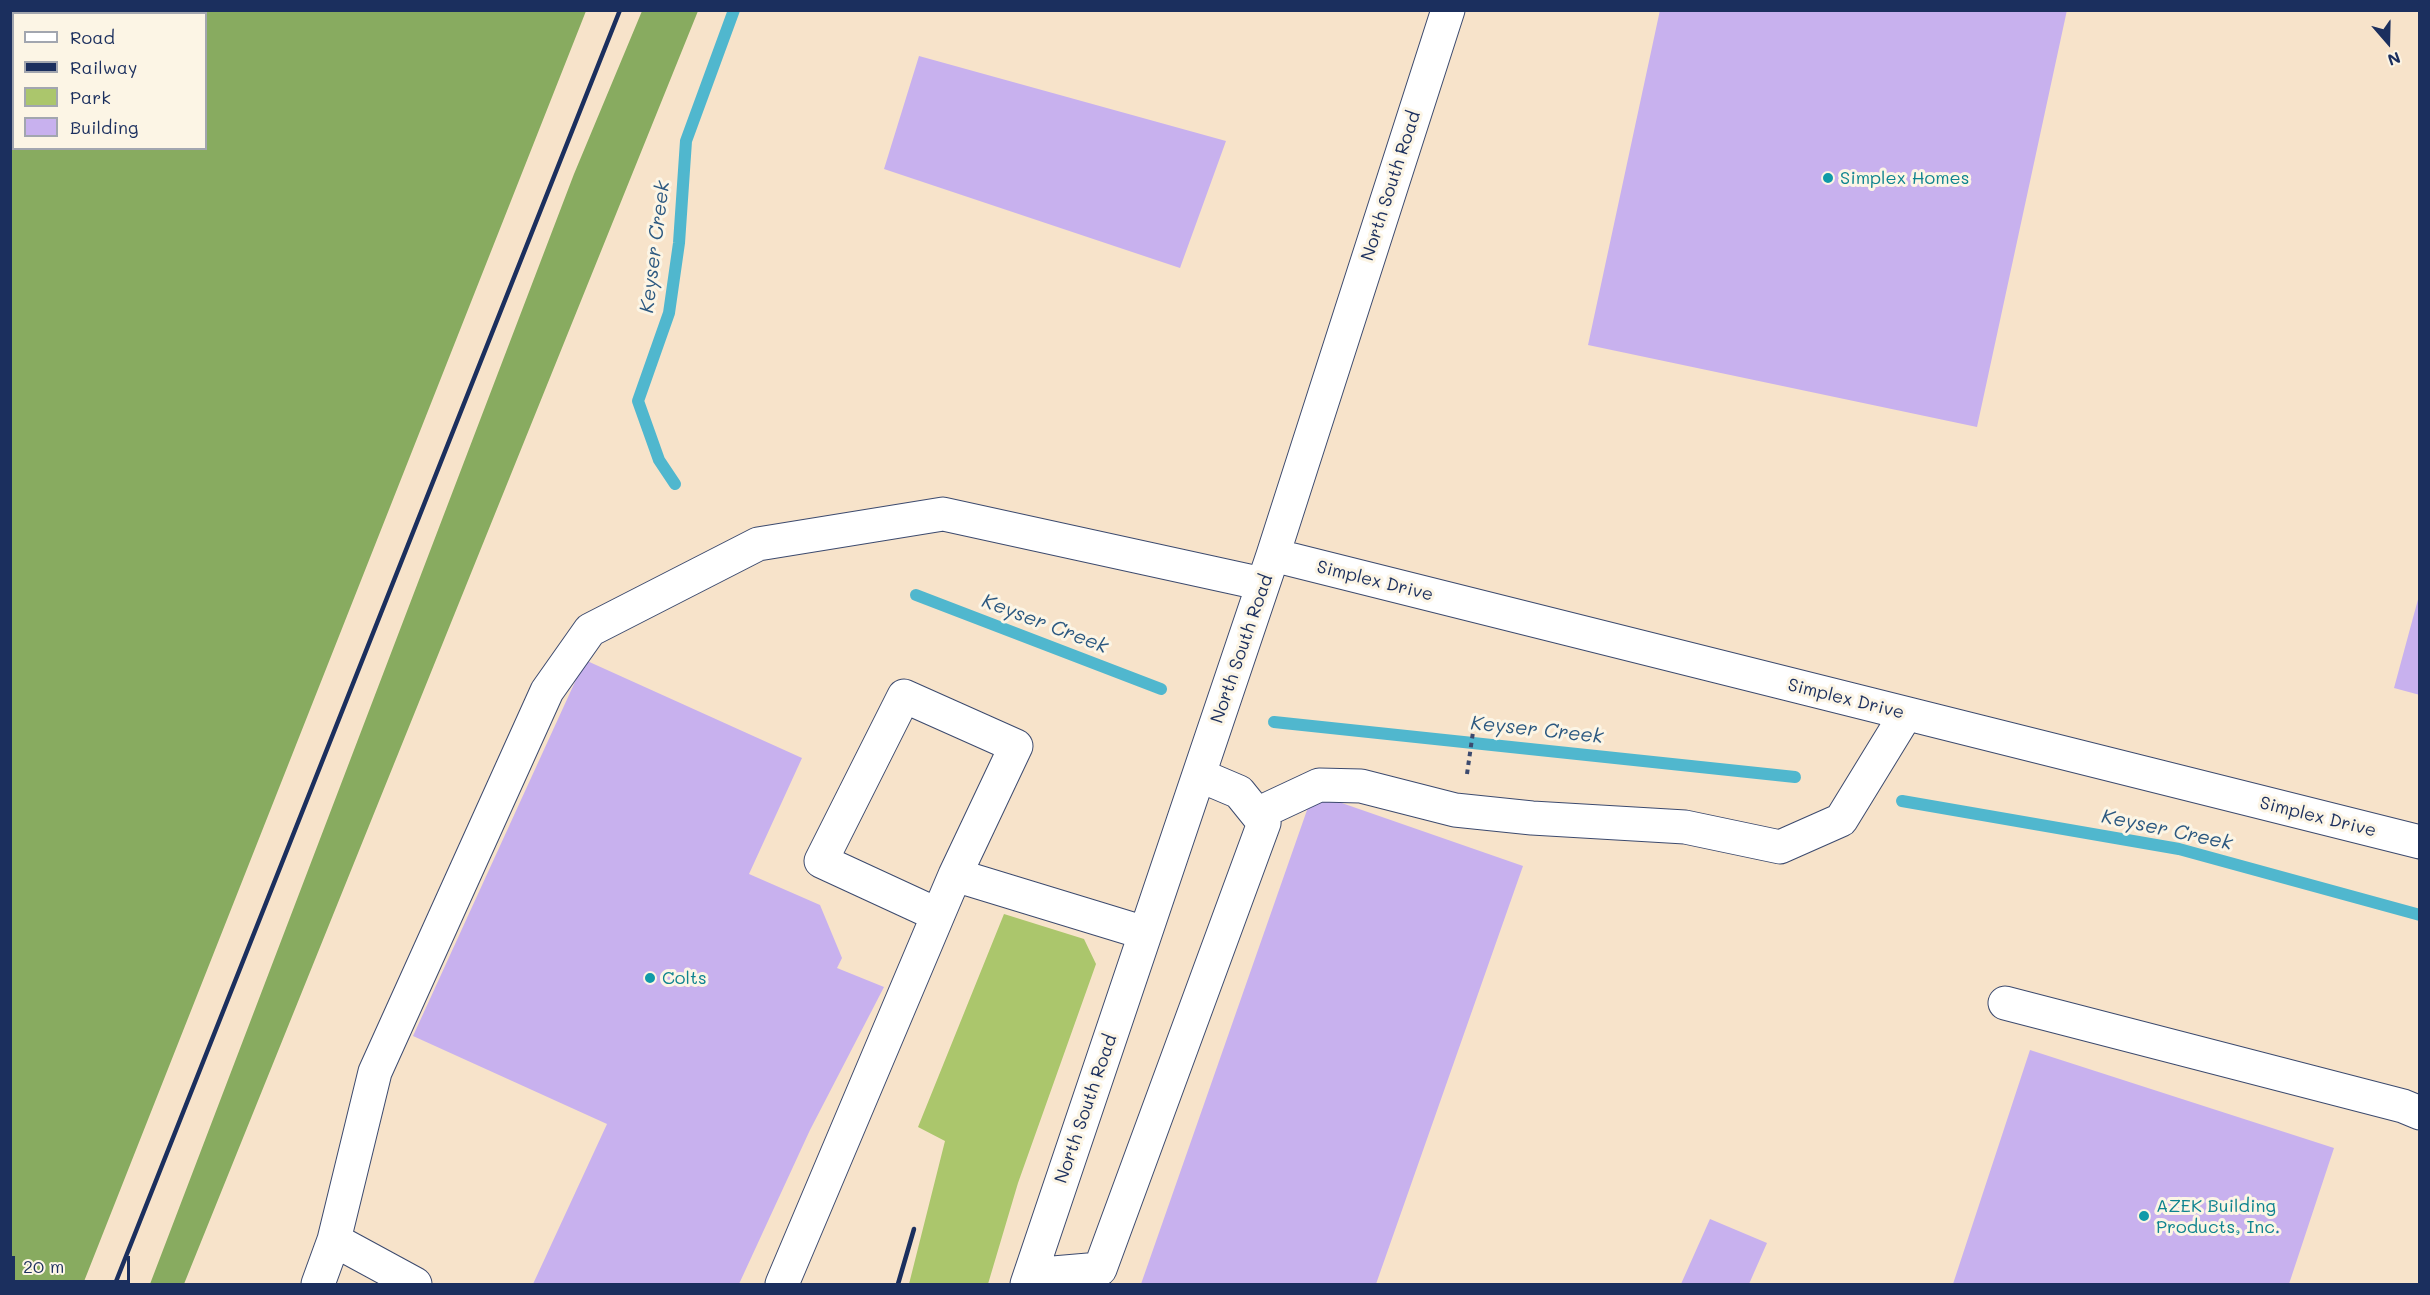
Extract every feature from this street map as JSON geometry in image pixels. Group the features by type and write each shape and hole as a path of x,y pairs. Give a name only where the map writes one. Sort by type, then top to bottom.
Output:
{"street":[{"name":"North South Road","path":"1029,1280 1268,569 1448,10"},
{"name":"Simplex Drive","path":"318,1284 334,1240 375,1072 547,691 590,630 758,544 943,514 1268,569 1906,714 2420,842"},
{"path":"782,1284 938,915 955,874 1016,746 904,696 821,861 938,915"},
{"path":"1257,814 1319,785 1361,786 1455,810 1532,818 1685,827 1780,847 1841,820 1906,714"},
{"path":"1029,1280 1100,1269 1264,823 1239,792 1199,775"},
{"path":"955,874 1146,933"},
{"path":"2005,1003 2403,1106 2420,1113"},
{"path":"334,1240 415,1284"}],"path":[{"path":"1467,777 1473,732"}],"green space":[{"path":"10,11 586,11 83,1284 11,1284"},
{"path":"642,11 698,11 184,1284 150,1284 574,174"},
{"path":"1004,914 1084,939 1096,964 1018,1183 988,1284 909,1284 945,1141 918,1127"}],"building":[{"name":"Simplex Homes","path":"1660,10 2067,10 1977,427 1588,345"},
{"path":"919,56 1226,141 1180,268 884,169"},
{"path":"2420,592 2420,695 2394,688"},
{"name":"Colts","path":"585,660 802,758 749,874 820,905 842,958 837,968 884,987 810,1130 739,1284 533,1284 607,1124 413,1036"},
{"path":"1313,793 1523,866 1376,1284 1141,1284"},
{"name":"AZEK Building Products, Inc.","path":"2030,1050 2334,1148 2289,1284 1953,1284"},
{"path":"1710,1219 1767,1243 1749,1284 1681,1284"}],"waterway":[{"name":"Keyser Creek","path":"675,484 659,460 638,401 669,313 679,243 686,141 734,10"},
{"name":"Keyser Creek","path":"916,595 1161,689"},
{"name":"Keyser Creek","path":"1274,722 1795,777"},
{"name":"Keyser Creek","path":"1902,801 2179,849 2420,915"}],"railway":[{"path":"115,1284 620,10"},
{"path":"898,1284 914,1229"}],"place":[{"name":"Simplex Homes","path":"1828,178"},
{"name":"Colts","path":"650,978"},
{"name":"AZEK Building Products, Inc.","path":"2144,1216"}]}
